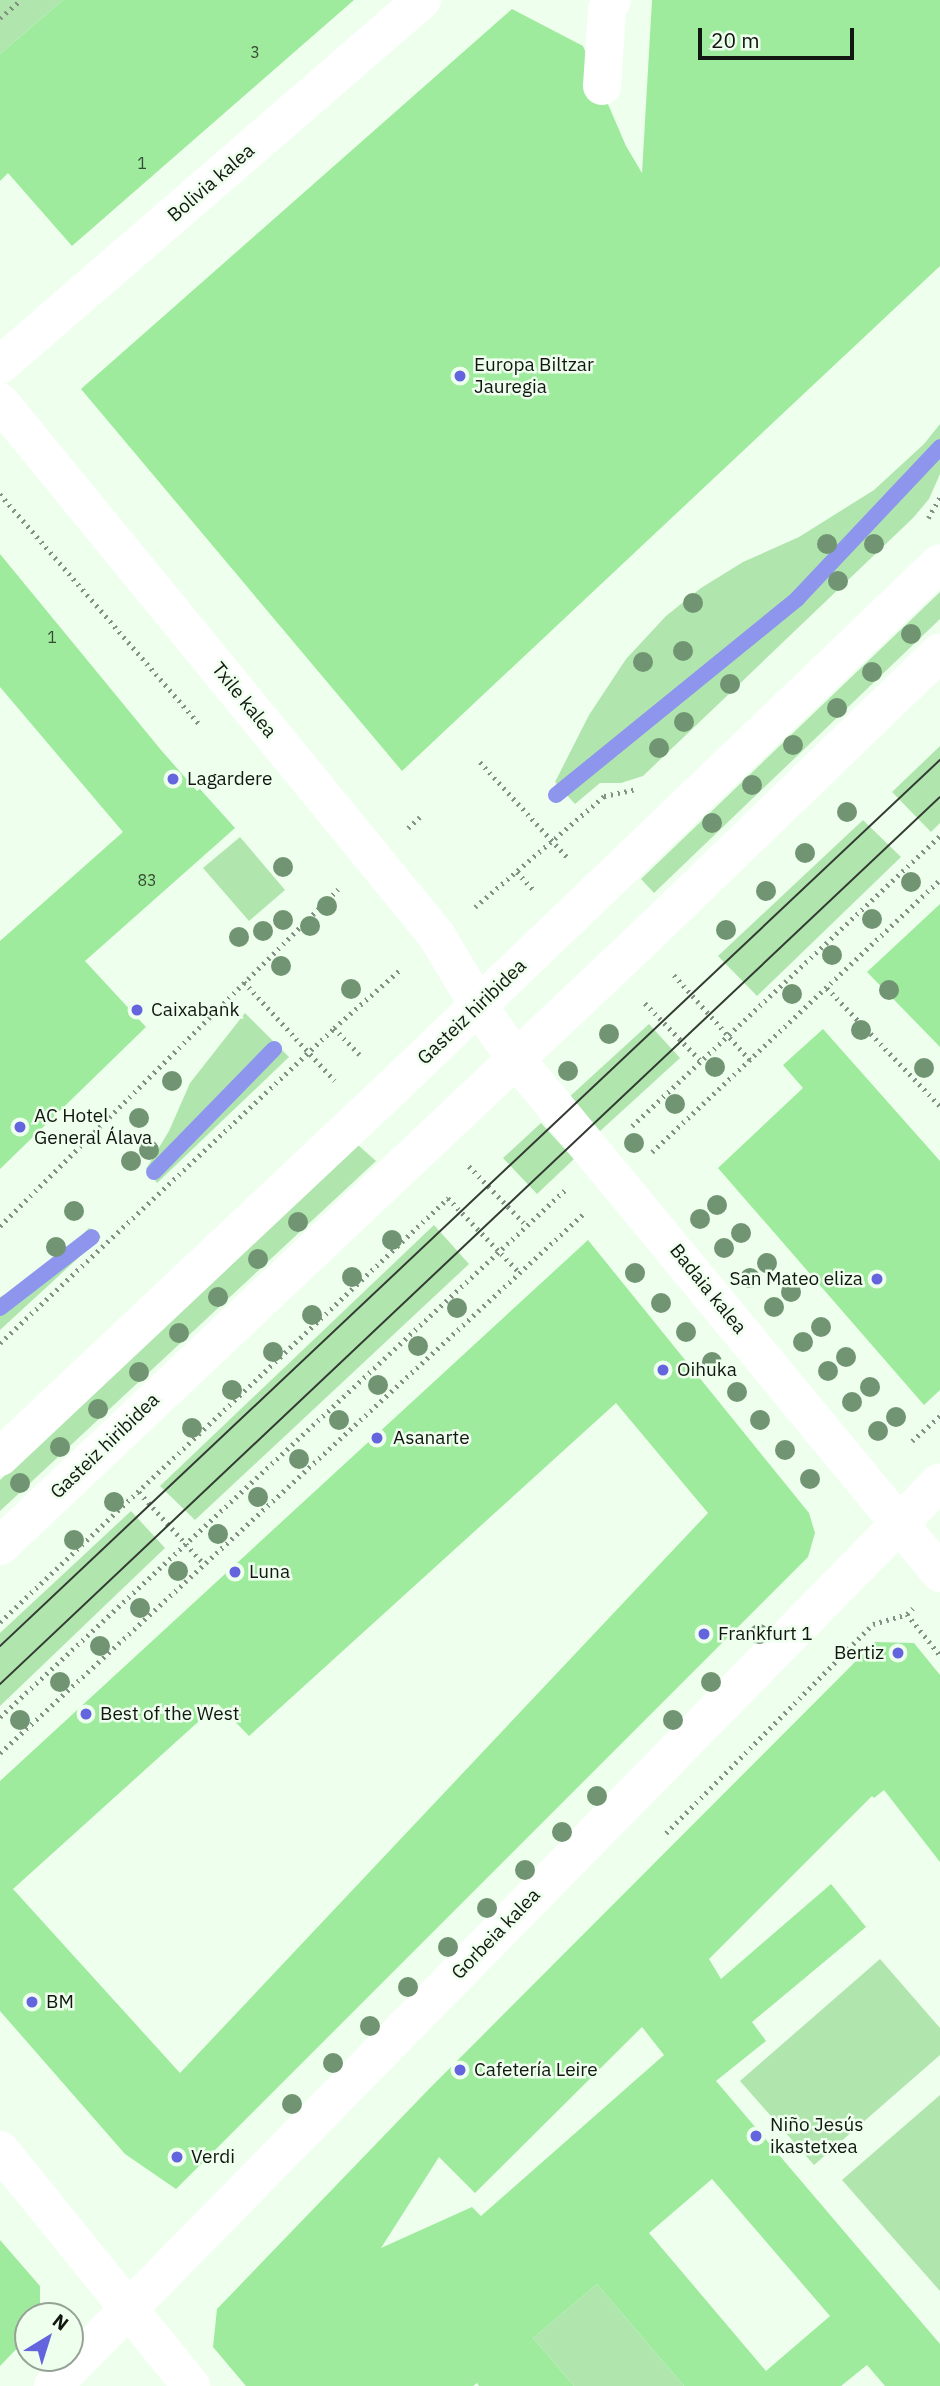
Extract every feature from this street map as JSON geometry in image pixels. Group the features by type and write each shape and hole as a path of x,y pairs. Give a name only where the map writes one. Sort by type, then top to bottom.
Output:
{"street":[{"name":"Bolivia kalea","path":"0,365 422,0"},
{"path":"602,86 607,3"},
{"name":"Txile kalea","path":"0,402 437,936 478,1006"},
{"name":"Gasteiz hiribidea","path":"0,1457 478,1006 940,563"},
{"name":"Gasteiz hiribidea","path":"0,1546 940,652"},
{"name":"Badaia kalea","path":"478,1006 515,1058 610,1169 940,1573"},
{"name":"Gorbeia kalea","path":"53,2386 940,1482"},
{"path":"0,2150 191,2386"}],"path":[{"path":"0,18 21,0"},
{"path":"0,1753 204,1564 610,1169 940,836"},
{"path":"0,1717 186,1544 610,1169 827,988 940,880"},
{"path":"0,1226 322,904"},
{"path":"827,988 940,1106"},
{"path":"0,1622 448,1198"},
{"path":"139,1492 204,1564"},
{"path":"658,1841 873,1624 907,1614 915,1606"},
{"path":"907,1614 940,1655"}],"green space":[{"path":"0,0 63,0 0,54"},
{"path":"940,424 940,474 929,499 913,518 643,776 621,783 600,783 575,804 555,782 589,715 626,659 666,616 701,588 743,562 799,537 874,490 924,444"},
{"path":"940,592 940,619 654,893 641,879"},
{"path":"940,746 940,823 931,832 892,792"},
{"path":"863,820 901,857 757,996 718,956"},
{"path":"240,837 285,890 249,921 203,868"},
{"path":"245,1013 289,1057 157,1183 146,1169 169,1131 190,1083"},
{"path":"649,1024 680,1058 598,1133 567,1099"},
{"path":"541,1123 574,1159 537,1194 503,1158"},
{"path":"358,1145 376,1161 0,1511 0,1480"},
{"path":"434,1225 469,1264 195,1520 160,1486"},
{"path":"89,1228 101,1237 0,1330 0,1297 22,1285 60,1257"},
{"path":"131,1511 165,1548 0,1706 0,1633"},
{"path":"880,1959 940,2028 940,2055 814,2165 740,2081"},
{"path":"940,2095 940,2291 842,2180"},
{"path":"597,2284 684,2386 574,2386 533,2338"}],"building":[{"path":"63,0 354,0 72,246 8,173 0,181 0,54"},
{"name":"Europa Biltzar Jauregia","path":"652,0 940,0 940,266 402,771 81,389 512,9 583,46 626,146 642,173"},
{"path":"0,554 161,750 197,791 200,789 235,828 85,961 146,1027 0,1169 0,941 123,832 0,687"},
{"path":"940,904 940,1047 867,972"},
{"name":"San Mateo eliza","path":"823,1029 940,1161 940,1390 924,1405 718,1168 803,1088 783,1065"},
{"path":"588,1240 809,1513 815,1533 808,1557 176,2189 125,2154 0,2011 0,1781","holes":["616,1403 708,1513 180,2073 13,1889 218,1704 249,1736"]},
{"path":"875,1642 914,1643 940,1675 940,1862 884,1790 874,1798 872,1796 709,1959 721,1979 831,1884 866,1927 752,2022 766,2041 716,2081 940,2344 940,2386 885,2386 867,2365 841,2386 684,2386 597,2284 533,2338 574,2386 479,2386 477,2383 473,2386 246,2386 213,2347 217,2309 429,2089","holes":["642,2027 664,2055 481,2216 472,2207 381,2248 439,2157 475,2193","712,2179 830,2316 766,2371 649,2233"]},
{"path":"0,2240 40,2286 40,2302 14,2302 14,2352 0,2366"}],"waterway":[{"path":"556,795 797,599 940,447"},
{"path":"154,1172 274,1049"},
{"path":"0,1308 92,1237"}],"tram line":[{"path":"0,1646 940,760"},
{"path":"0,1684 940,797"}],"place":[{"name":"Europa Biltzar Jauregia","path":"460,376"},
{"name":"Lagardere","path":"173,779"},
{"name":"Caixabank","path":"137,1010"},
{"name":"AC Hotel General Álava","path":"20,1127"},
{"name":"San Mateo eliza","path":"877,1279"},
{"name":"Oihuka","path":"663,1370"},
{"name":"Asanarte","path":"377,1438"},
{"name":"Luna","path":"235,1572"},
{"name":"Frankfurt 1","path":"704,1634"},
{"name":"Bertiz","path":"898,1653"},
{"name":"Best of the West","path":"86,1714"},
{"name":"BM","path":"32,2002"},
{"name":"Cafetería Leire","path":"460,2070"},
{"name":"Niño Jesús ikastetxea","path":"756,2136"},
{"name":"Verdi","path":"177,2157"}]}
